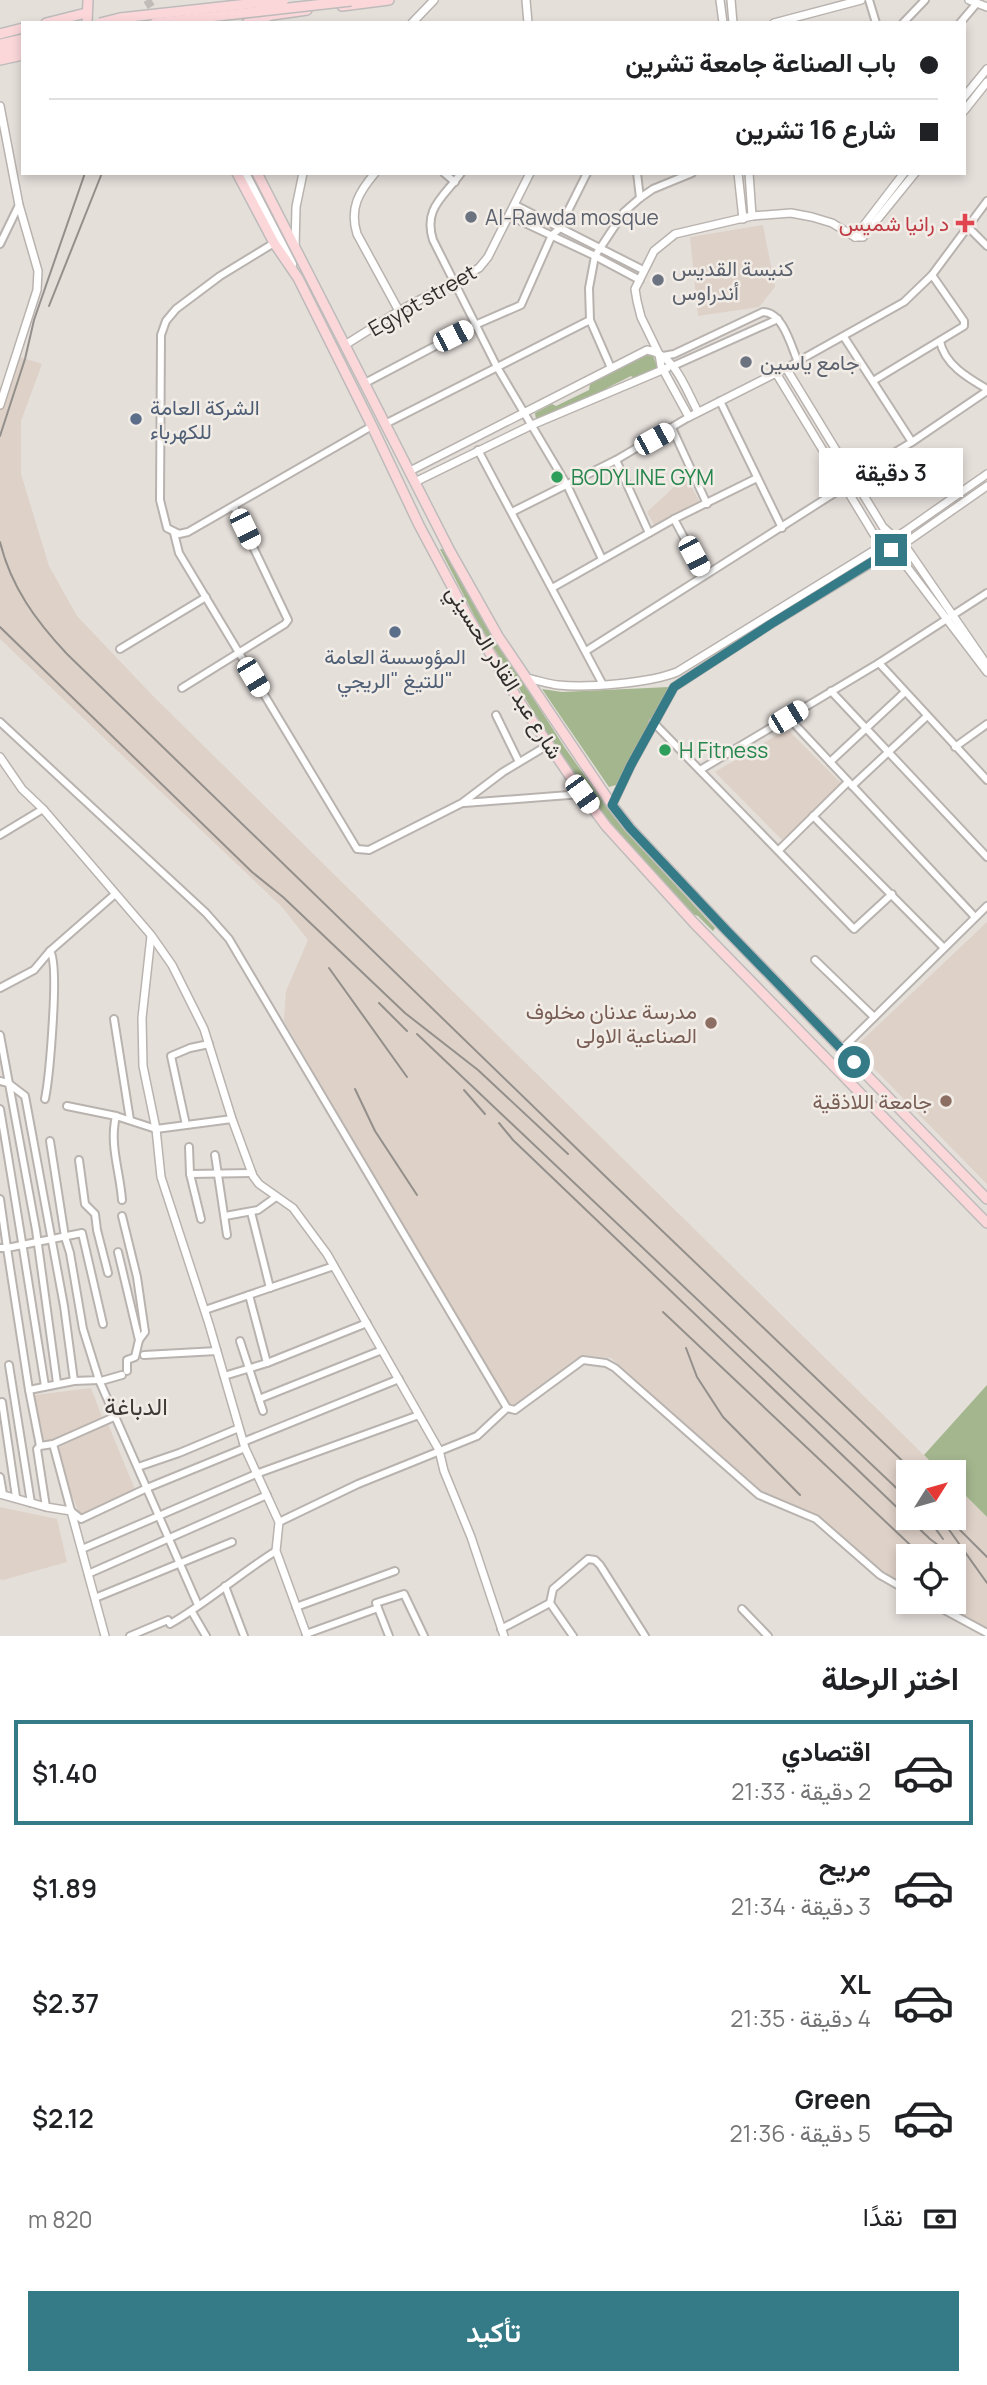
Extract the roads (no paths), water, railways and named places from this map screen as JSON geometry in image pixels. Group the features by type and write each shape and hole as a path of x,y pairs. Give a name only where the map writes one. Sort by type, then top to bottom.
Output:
{"main road":[{"path":"246,0 247,21"},
{"path":"108,21 284,0"},
{"path":"253,21 272,15 389,0"},
{"path":"173,21 355,1"},
{"path":"51,21 85,8"},
{"path":"0,34 21,29"},
{"path":"0,44 21,39"},
{"path":"0,51 21,47"},
{"path":"0,60 21,55"},
{"name":"شارع عبد القادر الحسيني","path":"238,175 274,243 298,278 419,525 492,658 582,794 606,826 694,923 987,1223"},
{"path":"246,175 298,278"},
{"name":"شارع عبد القادر الحسيني","path":"258,175 433,517 498,636 612,805 630,828 725,929 987,1199"},
{"path":"419,525 428,524 433,517"},
{"path":"429,544 436,537 444,538"},
{"path":"694,923 708,933 725,929"}],"street":[{"path":"414,21 434,0"},
{"path":"526,0 528,21"},
{"path":"720,0 723,21"},
{"path":"731,0 733,21"},
{"path":"782,21 861,0"},
{"path":"870,0 875,21"},
{"path":"905,21 925,0"},
{"path":"961,21 973,1 987,6"},
{"path":"966,95 987,69"},
{"path":"966,108 987,82"},
{"path":"0,106 19,205 38,271 37,290 1,400"},
{"path":"0,156 10,156"},
{"path":"295,249 296,207 303,175"},
{"path":"374,175 357,197 354,222 357,234 399,312"},
{"path":"446,175 455,182"},
{"path":"460,175 433,208 430,220 433,240 497,367 567,485 602,559"},
{"name":"Egypt street","path":"345,345 475,271 486,261 529,175"},
{"path":"365,383 475,325 521,305 552,235 559,229 586,175"},
{"path":"636,175 640,198"},
{"path":"611,368 590,320 589,288 595,256 599,246 624,212 653,189 668,184 681,175"},
{"path":"738,175 743,219"},
{"path":"749,175 752,216"},
{"path":"855,237 902,175"},
{"path":"689,416 663,369 661,355 641,317 636,301 635,289 654,251 675,234 752,216 791,214 812,217 832,223 859,238 866,235 913,175"},
{"path":"512,512 616,460 689,416 798,362 904,302 932,275 987,201"},
{"path":"0,244 19,205"},
{"path":"515,205 643,270"},
{"path":"510,216 640,280"},
{"path":"968,227 987,246"},
{"path":"274,243 220,276 176,309 162,330 160,500 165,524 174,533 179,553 357,849 369,850 462,803 519,762 548,745"},
{"path":"873,381 961,329 964,321 932,275"},
{"path":"661,355 677,352 763,312 774,314 778,319 798,362"},
{"path":"415,482 532,425 778,319"},
{"path":"385,424 590,320"},
{"path":"844,337 912,442"},
{"path":"586,652 782,528 844,487 854,477 912,442 987,390 956,368 941,349 940,341"},
{"path":"410,471 647,350 661,355 673,366 698,412"},
{"path":"786,368 883,527 902,544 949,618"},
{"path":"776,373 844,487 882,544 901,559 986,667"},
{"path":"720,401 782,528"},
{"path":"174,533 184,533 234,507 372,426"},
{"path":"673,428 708,504"},
{"path":"478,450 602,683"},
{"path":"616,460 649,533"},
{"path":"524,677 558,685 650,680 677,672 766,615 830,579 987,474"},
{"path":"552,588 674,519 757,478"},
{"path":"612,805 653,722 674,687 682,680 902,544 987,486"},
{"path":"182,688 285,624 288,618 234,507"},
{"path":"674,519 704,575"},
{"path":"700,770 879,663 987,593"},
{"path":"120,649 206,597"},
{"path":"766,615 771,624"},
{"path":"879,663 987,780"},
{"path":"831,691 987,857"},
{"path":"830,762 905,692"},
{"path":"496,715 519,762"},
{"path":"788,717 975,917"},
{"path":"779,850 813,816 926,717"},
{"path":"0,722 206,913 229,939 507,1408 515,1410 583,1360 606,1363 759,1495 816,1519 880,1575 896,1584"},
{"path":"653,722 854,929 892,894"},
{"path":"955,747 987,724"},
{"path":"0,757 22,789 43,809 151,936 172,965 204,1029 251,1173 259,1184 297,1212 334,1266 439,1450 444,1471 471,1537 503,1633 550,1603 557,1585 588,1559 595,1560 645,1636"},
{"path":"462,803 582,794"},
{"path":"0,835 43,809"},
{"path":"813,816 944,948"},
{"path":"0,988 34,970 50,951 114,895"},
{"path":"842,1049 987,906"},
{"path":"151,936 142,1018 144,1066 156,1129 161,1177 205,1310 244,1445 279,1522 276,1551 306,1635 377,1608"},
{"path":"45,1099 54,970 53,955 50,951"},
{"path":"815,960 874,1017"},
{"path":"114,1018 130,1120"},
{"path":"0,1035 30,1193 57,1383"},
{"path":"186,1125 171,1056 209,1044"},
{"path":"0,1081 8,1083 25,1096 64,1306 74,1381"},
{"path":"67,1106 116,1116 156,1129 232,1119"},
{"path":"0,1109 45,1386"},
{"path":"116,1116 112,1130 113,1146 122,1200"},
{"path":"50,1141 83,1329 114,1417 198,1605"},
{"path":"189,1147 190,1174 201,1219"},
{"path":"215,1155 228,1235"},
{"path":"79,1160 85,1204 95,1214 108,1273"},
{"path":"190,1174 251,1173"},
{"path":"225,1216 258,1210 276,1197"},
{"path":"0,1199 4,1248 40,1446 37,1449 46,1507"},
{"path":"251,1212 270,1287"},
{"path":"29,1390 57,1383 100,1381 125,1373 127,1360 135,1357 139,1340 145,1332 137,1276 122,1216"},
{"path":"4,1248 97,1230"},
{"path":"82,1233 103,1324"},
{"path":"118,1252 139,1340"},
{"path":"205,1310 334,1266"},
{"path":"249,1295 267,1363"},
{"path":"224,1376 267,1363 367,1323"},
{"path":"240,1340 263,1411"},
{"path":"260,1399 382,1350"},
{"path":"144,1355 217,1351"},
{"path":"9,1365 31,1503"},
{"path":"0,1477 1,1494 71,1511 81,1519 399,1379"},
{"path":"2,1402 16,1497"},
{"path":"279,1522 358,1484 477,1436 507,1408"},
{"path":"82,1549 256,1474 419,1415"},
{"path":"40,1446 53,1444 114,1417"},
{"path":"138,1467 239,1427"},
{"path":"53,1444 105,1636"},
{"path":"88,1574 267,1495"},
{"path":"95,1598 233,1542"},
{"path":"130,1636 168,1620 170,1625 244,1570 276,1551"},
{"path":"296,1607 395,1571"},
{"path":"225,1586 244,1636"},
{"path":"389,1636 376,1603 404,1594 422,1636"},
{"path":"550,1603 573,1636"},
{"path":"742,1609 768,1636"},
{"path":"191,1612 206,1636"},
{"path":"952,1614 987,1633"}],"tunnel":[{"path":"147,0 158,18"}],"railway":[{"path":"0,436 25,359 34,320 84,175"},
{"path":"49,306 101,175"},
{"path":"0,542 18,589 45,629 67,654 901,1460"},
{"path":"0,627 252,872 283,897 405,1013 478,1070 568,1154"},
{"path":"329,968 407,1077"},
{"path":"379,1003 407,1031"},
{"path":"417,1034 896,1488"},
{"path":"355,1089 375,1131 417,1195"},
{"path":"464,1090 485,1114"},
{"path":"499,1123 513,1140 937,1544"},
{"path":"663,1312 909,1544"},
{"path":"686,1348 697,1377 723,1417 800,1495"},
{"path":"936,1530 943,1539"},
{"path":"949,1530 987,1583"},
{"path":"960,1530 987,1557"}],"place":[{"name":"Al-Rawda mosque","path":"471,217"},
{"name":"د رانيا شميس","path":"965,223"},
{"name":"كنيسة القديس أندراوس","path":"658,280"},
{"name":"جامع ياسين","path":"746,362"},
{"name":"الشركة العامة للكهرباء","path":"136,419"},
{"name":"BODYLINE GYM","path":"557,477"},
{"name":"المؤوسسة العامة للتيغ \"الريجي\"","path":"395,632"},
{"name":"H Fitness","path":"665,750"},
{"name":"مدرسة عدنان مخلوف الصناعية الاولى","path":"711,1023"},
{"name":"جامعة اللاذقية","path":"946,1101"}],"district":[{"name":"الدباغة","path":"136,1405"}]}
